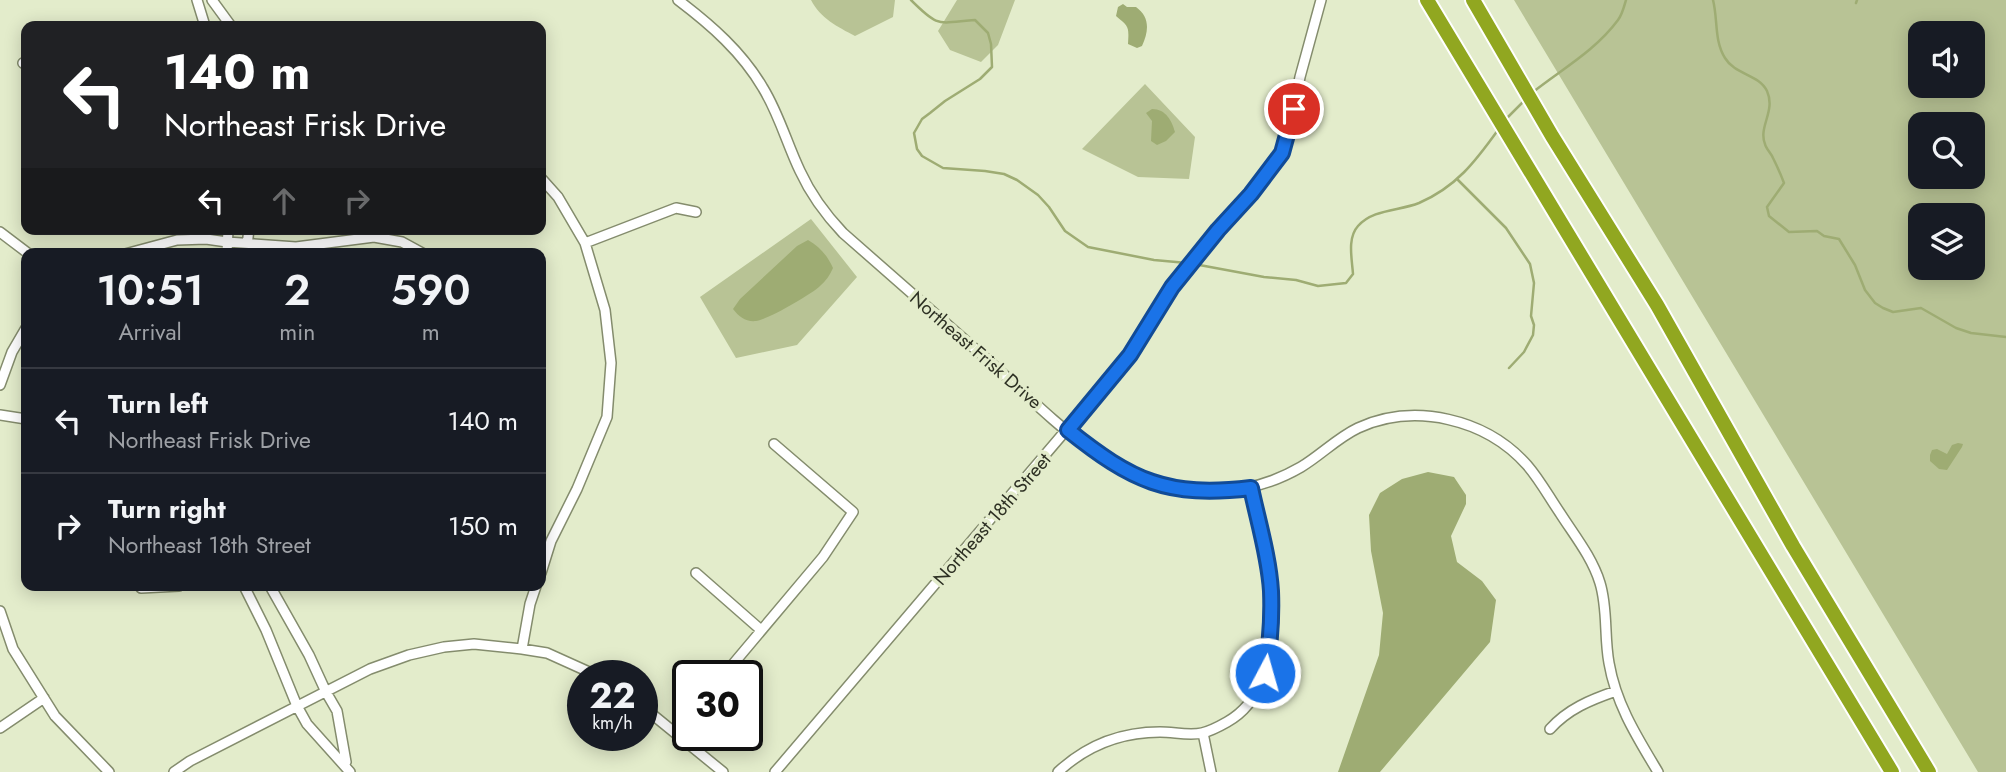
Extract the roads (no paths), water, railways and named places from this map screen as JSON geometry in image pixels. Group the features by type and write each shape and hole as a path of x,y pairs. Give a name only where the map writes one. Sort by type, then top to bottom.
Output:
{"highway":[{"path":"1427,0 1892,772"},
{"path":"1473,0 1552,136 1657,305 1793,546 1929,772"}],"street":[{"path":"197,0 203,21"},
{"path":"212,0 227,21"},
{"name":"Northeast Frisk Drive","path":"678,0 706,21 749,66 775,110 800,172 828,217 1068,430 1113,465 1154,483 1199,492 1251,488 1301,467 1358,428 1388,418 1421,416 1457,421 1491,436 1516,454 1528,466 1594,567 1603,593 1607,652 1616,691 1629,723 1658,772"},
{"name":"Northeast 18th Street","path":"775,772 1130,355 1172,287 1282,153 1321,0"},
{"path":"546,184 558,197 585,243 605,310 611,363 607,417 546,557"},
{"path":"585,243 677,208 696,212"},
{"path":"0,232 21,248"},
{"path":"227,248 228,235"},
{"path":"271,248 374,237 402,242 413,248"},
{"path":"147,248 177,240 206,239 243,248"},
{"path":"0,385 12,352 21,337"},
{"path":"0,415 21,418"},
{"path":"736,660 823,557 853,512 774,444"},
{"path":"1058,772 1082,754 1112,739 1148,732 1203,733 1224,723 1246,707 1254,697 1265,673 1268,658 1271,591 1251,488"},
{"path":"696,573 761,630"},
{"path":"246,591 307,724 350,771"},
{"path":"273,591 337,711 343,756 350,771"},
{"path":"522,649 534,591"},
{"path":"0,611 13,649 55,716 109,772"},
{"path":"174,772 190,761 370,669 409,655 474,644 547,653 567,662"},
{"path":"1550,729 1579,705 1616,691"},
{"path":"0,728 44,698"},
{"path":"658,718 672,729"},
{"path":"1203,733 1211,772"},
{"path":"698,751 723,772"}],"waterway":[{"path":"911,0 939,22 975,20 988,33 991,44 992,67 980,79 922,119 914,133 917,149 922,156 943,168 1004,174 1017,180 1038,195 1065,231 1088,247 1154,260 1187,263"},
{"path":"1533,92 1599,41 1619,18 1626,0"},
{"path":"1713,0 1718,37 1725,58 1729,64 1763,85 1769,98 1763,138 1784,183 1767,207 1769,216 1789,232 1817,231 1824,236 1839,239 1855,265 1865,290 1875,303 1883,308 1893,312 1921,308 1956,328 1971,333 2006,337"},
{"path":"1506,119 1526,99"},
{"path":"1194,264 1318,286 1346,283 1353,274 1351,243 1358,226 1371,216 1411,206 1444,189 1473,163 1498,130"},
{"path":"1458,180 1506,228 1530,264 1534,283 1531,316 1533,335 1524,352 1509,368"}]}
